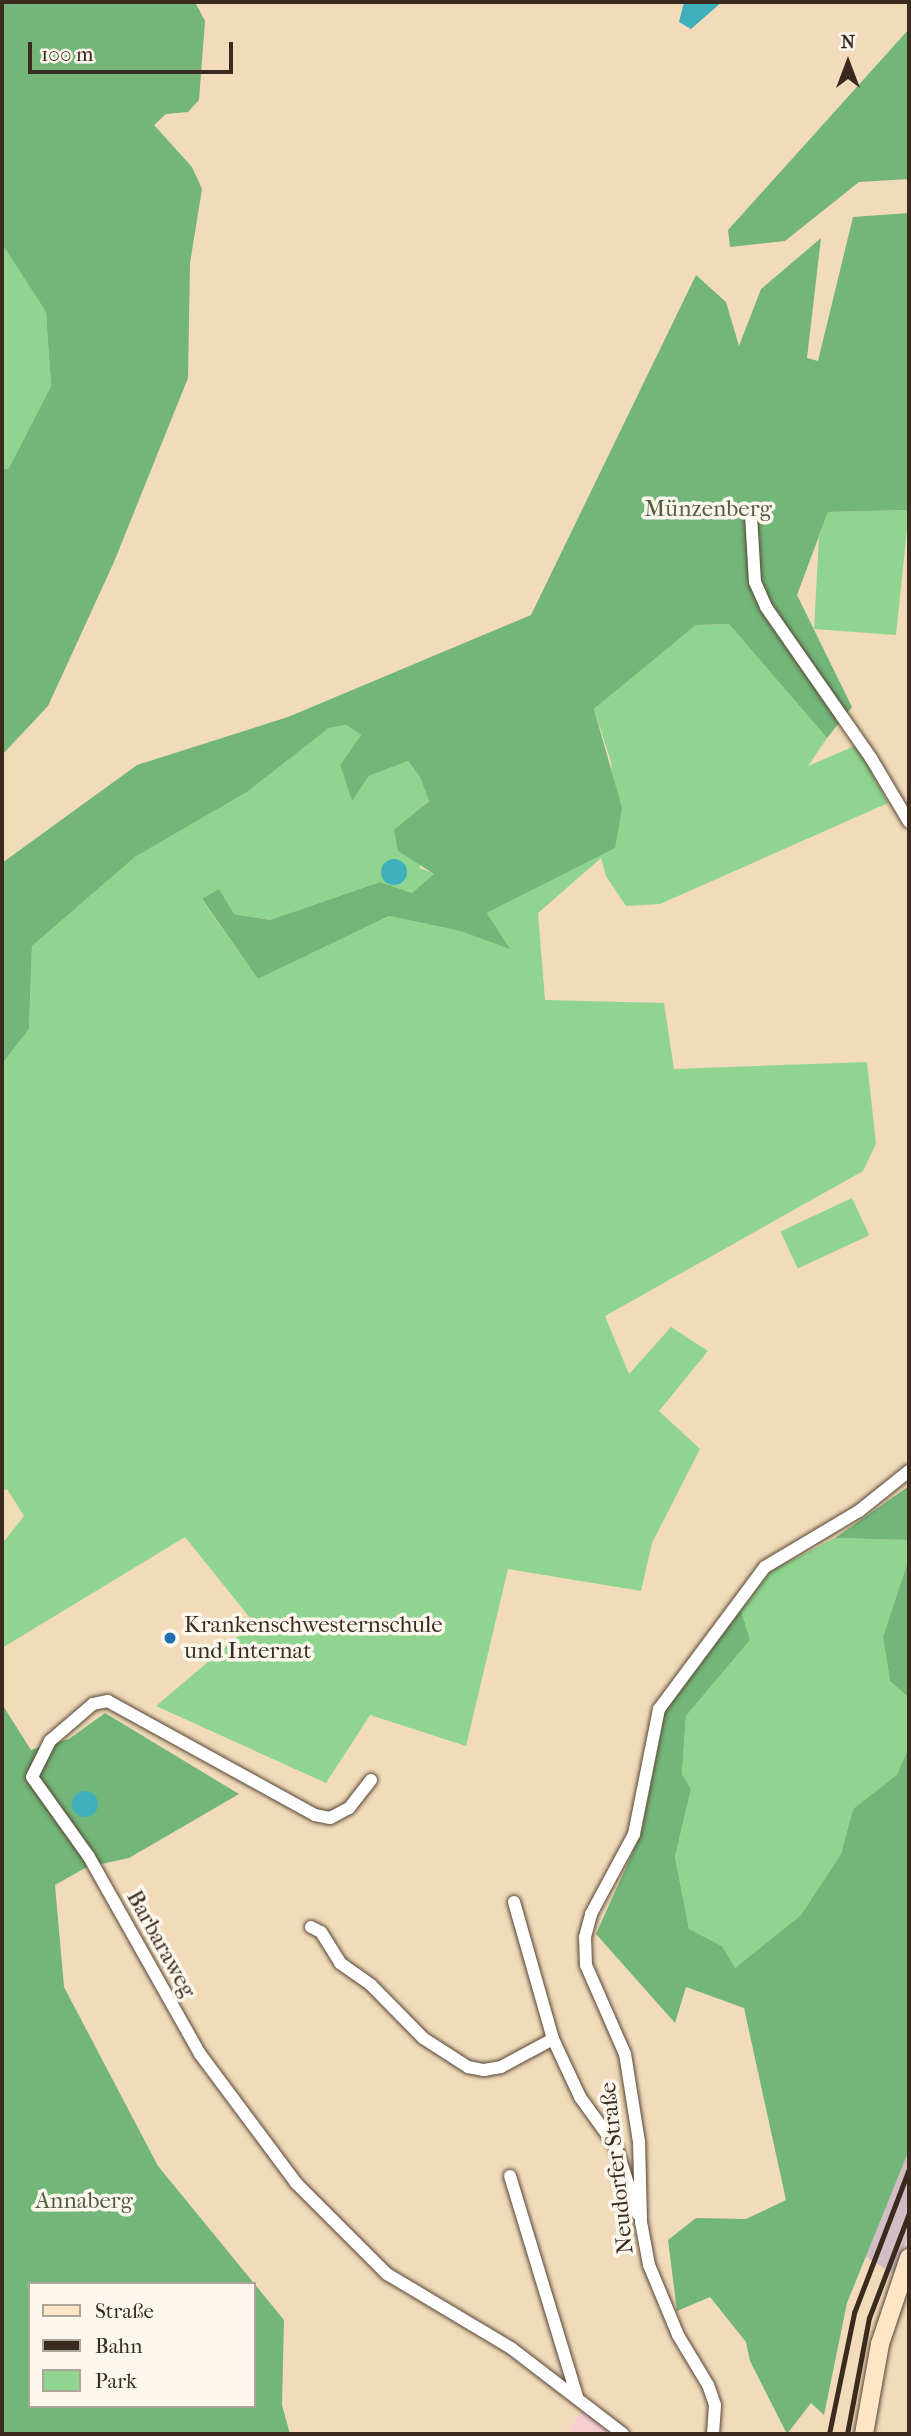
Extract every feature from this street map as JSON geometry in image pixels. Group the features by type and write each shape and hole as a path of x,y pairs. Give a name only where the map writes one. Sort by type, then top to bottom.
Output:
{"main road":[{"path":"864,2434 880,2344 909,2258"}],"street":[{"path":"751,515 755,582 766,607 846,722 909,822"},
{"name":"Neudorfer Straße","path":"712,2434 715,2405 678,2335 649,2265 641,2222 639,2142 625,2054 586,1965 585,1937 591,1914 634,1834 659,1709 765,1567 859,1511 909,1471"},
{"name":"Barbaraweg","path":"371,1780 349,1808 330,1818 315,1815 108,1701 93,1704 50,1741 32,1777 89,1857 200,2054 296,2183 387,2274 511,2347 624,2434"},
{"path":"514,1902 553,2039 580,2096 616,2147 641,2222"},
{"path":"311,1927 321,1931 340,1962 371,1985 423,2038 468,2067 484,2070 501,2067 553,2039"},
{"path":"510,2176 577,2396"}],"shaded area":[{"path":"909,2150 909,2235 893,2274 865,2256"},
{"path":"582,2411 612,2434 565,2434"}],"green space":[{"path":"2,2 195,2 205,21 199,100 188,112 166,114 154,125 192,167 202,189 190,263 188,378 114,562 48,706 2,755 2,470 9,468 51,386 46,312 2,244"},
{"path":"909,29 909,179 859,182 785,241 730,247 728,230"},
{"name":"Münzenberg","path":"909,213 909,510 828,512 797,595 852,707 827,738 729,624 696,625 594,709 622,808 615,848 487,913 510,949 460,931 389,916 258,979 202,899 219,889 234,914 270,920 380,882 412,893 434,874 398,851 394,830 429,801 420,777 408,761 369,776 352,801 340,765 361,735 346,725 329,728 247,792 135,857 32,946 29,1029 2,1064 2,863 137,765 288,717 531,615 696,275 726,302 739,346 761,289 821,238 807,358 818,361 853,217"},
{"path":"2,244 46,312 51,386 9,468 2,470"},
{"path":"909,510 896,635 814,629 819,537 828,512"},
{"path":"729,624 827,738 808,766 857,745 888,803 660,904 626,906 606,876 601,858 538,913 545,1000 664,1003 674,1069 867,1062 876,1144 863,1171 605,1316 629,1374 671,1327 708,1351 659,1411 700,1449 652,1543 641,1591 508,1569 466,1746 370,1715 326,1783 156,1706 254,1623 185,1537 2,1648 2,1544 24,1516 7,1489 2,1491 2,1064 29,1029 32,946 135,857 247,792 329,728 346,725 361,735 340,765 352,800 369,776 408,761 420,777 429,800 412,817 420,868 435,874 412,893 380,882 270,920 234,914 202,900 258,979 389,916 460,931 509,948 487,913 615,847 611,762 594,709 696,625"},
{"path":"852,1198 869,1235 798,1269 780,1231"},
{"path":"909,1486 909,1540 835,1538"},
{"path":"835,1538 909,1540 909,1558 883,1637 890,1681 909,1698 909,1747 898,1775 853,1809 841,1854 801,1915 735,1968 722,1946 689,1929 675,1857 691,1789 682,1775 686,1716 750,1640 741,1610 771,1571"},
{"path":"909,1558 909,1698 890,1681 883,1637"},
{"path":"741,1610 750,1640 686,1716 682,1774 691,1789 675,1857 689,1929 722,1946 735,1968 801,1915 841,1854 853,1809 897,1775 909,1747 909,2150 847,2303 824,2415 811,2403 787,2434 750,2361 746,2342 710,2297 677,2311 668,2240 696,2218 746,2219 786,2200 744,2008 686,1987 675,2023 596,1934 641,1834 665,1711"},
{"name":"Annaberg","path":"2,1704 31,1750 69,1739 105,1713 239,1794 129,1858 87,1867 55,1885 64,1987 158,2166 253,2282 28,2282 28,2408 256,2408 256,2286 284,2320 282,2405 290,2434 2,2434"}],"water":[{"path":"684,2 722,2 691,29 679,22"},
{"path":"394,859 403,863 407,872 403,881 394,885 385,881 381,872 385,863"},
{"path":"85,1791 94,1795 98,1804 94,1813 85,1817 76,1813 72,1804 76,1795"}],"railway":[{"path":"829,2434 854,2313 909,2169"},
{"path":"847,2434 869,2318 909,2213"}],"place":[{"name":"Krankenschwesternschule und Internat","path":"170,1638"}]}
